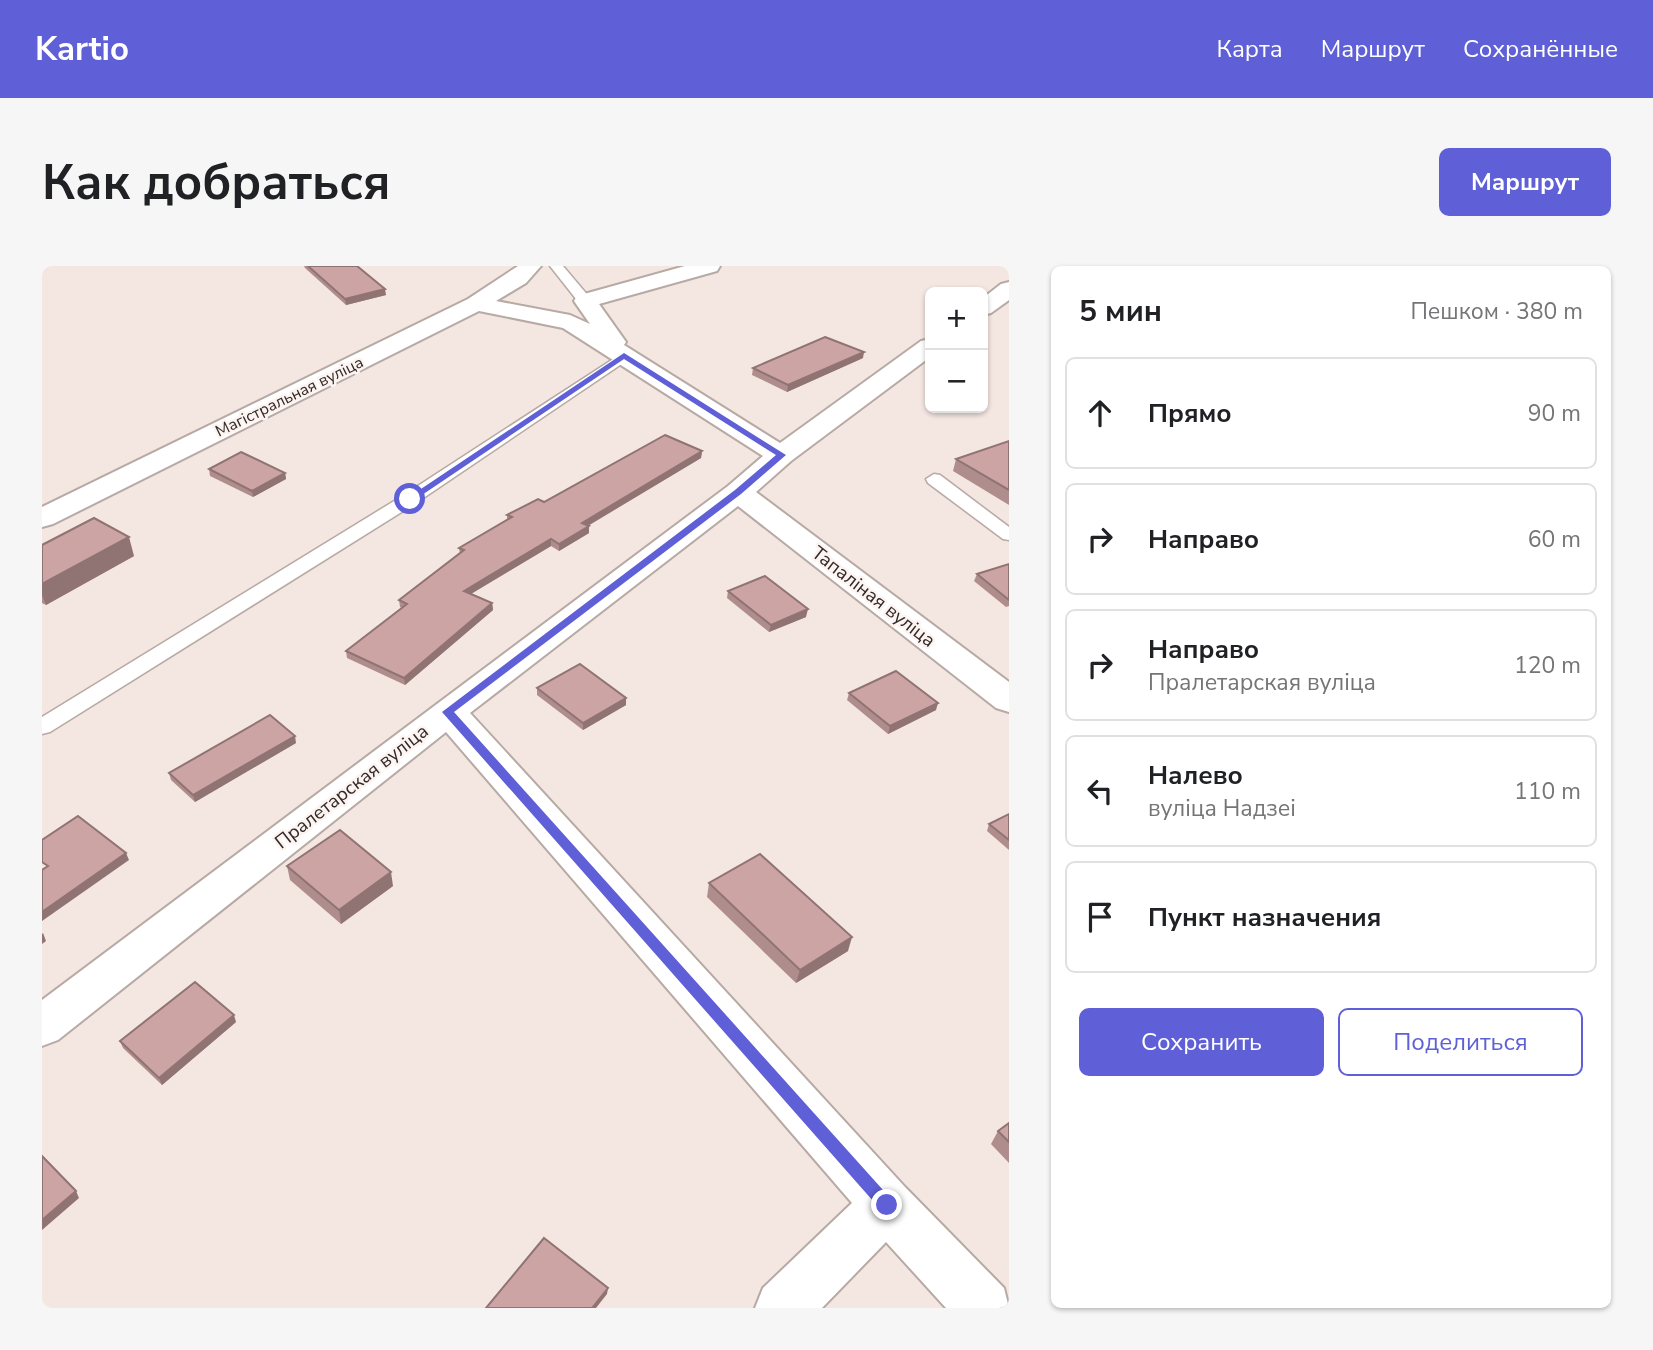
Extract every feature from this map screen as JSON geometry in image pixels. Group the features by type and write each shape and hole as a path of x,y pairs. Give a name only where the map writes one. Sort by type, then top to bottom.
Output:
{"street":[{"name":"Магістральная вуліца","path":"42,518 476,304 518,278 530,266"},
{"path":"624,356 585,301 709,266"},
{"path":"988,304 1009,289"},
{"path":"476,304 570,322 782,455"},
{"name":"Пралетарская вуліца","path":"42,1026 738,492 782,455 925,350"},
{"name":"Тапаліная вуліца","path":"738,492 1009,700"},
{"path":"448,712 887,1205 984,1308"},
{"path":"783,1308 887,1205"}],"lane":[{"path":"556,266 585,301"},
{"path":"42,727 410,499 624,356"},
{"path":"934,479 1009,535"}],"building":[{"path":"308,266 357,266 385,289 345,299"},
{"path":"825,337 864,352 788,385 753,368"},
{"path":"665,435 702,451 582,523 589,526 559,544 551,539 464,591 492,603 404,678 346,651 407,604 399,600 464,550 459,548 512,517 507,515 538,499 544,502"},
{"path":"1009,441 1009,490 956,459"},
{"path":"241,452 285,473 252,491 209,469"},
{"path":"94,518 129,537 42,584 42,545"},
{"path":"1009,564 1009,600 977,574"},
{"path":"765,576 808,609 771,625 728,591"},
{"path":"580,664 626,698 583,723 537,688"},
{"path":"896,671 938,703 890,726 849,693"},
{"path":"270,715 295,736 193,795 169,773"},
{"path":"1009,814 1009,840 989,824"},
{"path":"78,816 126,853 42,912 42,870 48,866 42,862 42,840"},
{"path":"340,830 391,872 339,910 287,866"},
{"path":"760,854 852,937 800,970 709,883"},
{"path":"195,982 234,1015 159,1078 120,1041"},
{"path":"1009,1123 1009,1142 998,1131"},
{"path":"42,1156 76,1191 42,1220"},
{"path":"544,1238 608,1288 592,1308 486,1308"}],"route":[{"path":"410,499 624,356 782,455 738,492 448,712 887,1205"}]}
